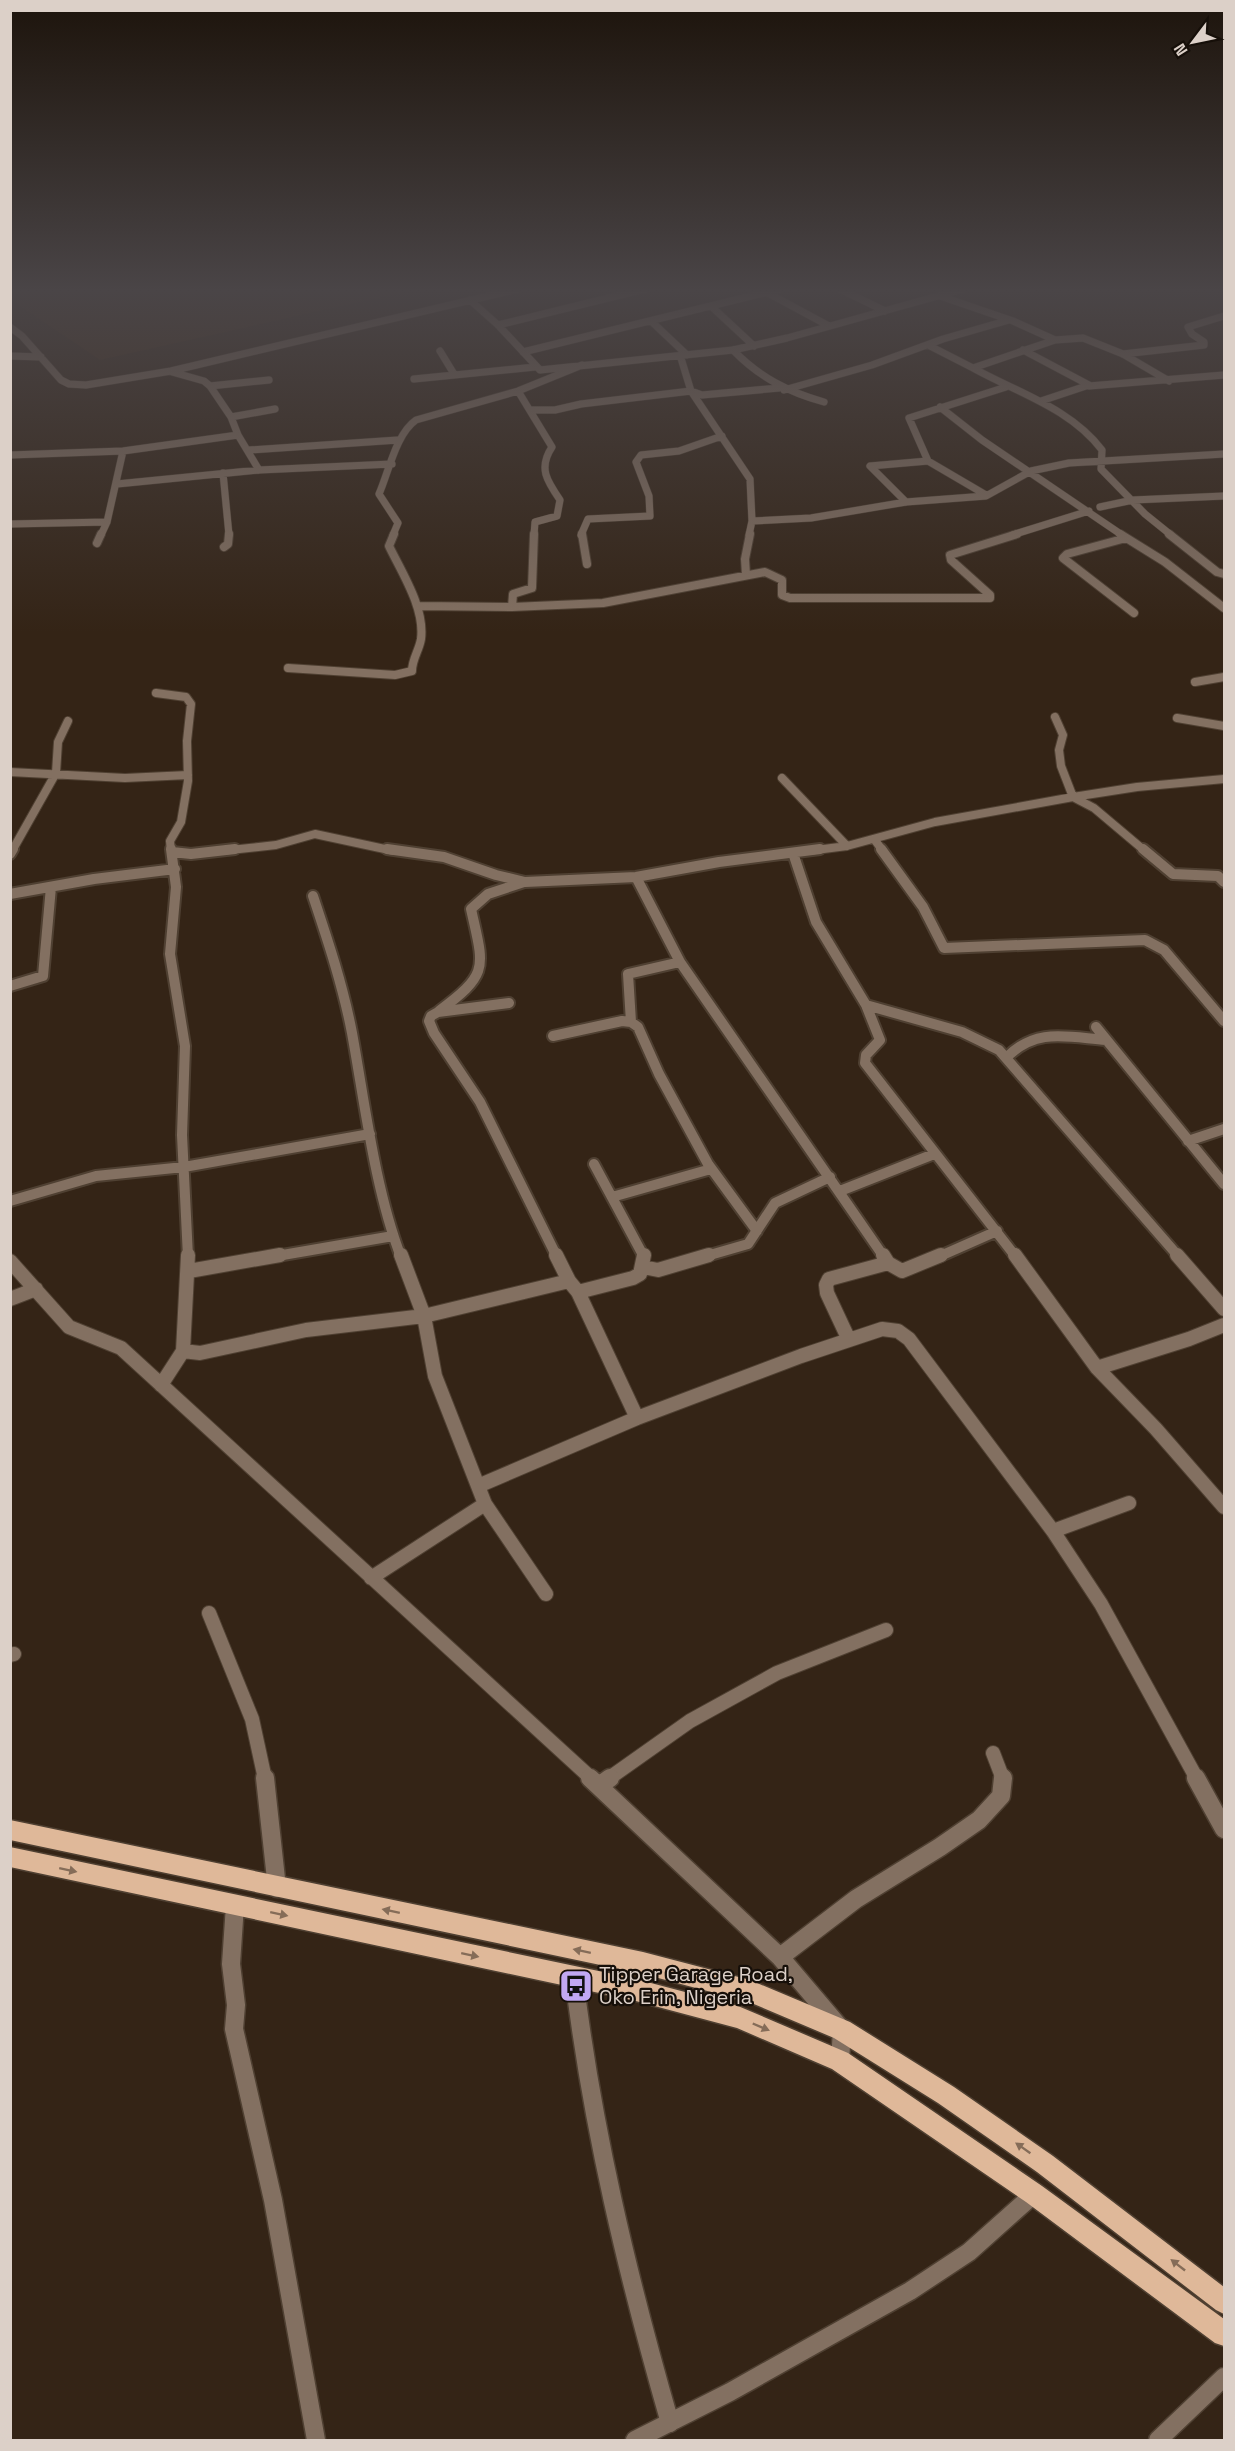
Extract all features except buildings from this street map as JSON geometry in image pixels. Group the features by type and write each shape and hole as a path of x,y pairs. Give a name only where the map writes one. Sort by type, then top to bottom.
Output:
{"main road":[{"path":"10,1830 643,1964 750,1991 842,2030 946,2096 1045,2164 1224,2302"},
{"path":"10,1857 632,1989 738,2017 840,2061 1034,2194 1224,2334"}],"street":[{"path":"222,403 259,470"},
{"path":"288,668 395,675 412,671 411,659 422,638 418,606 389,546 398,523 379,494 392,464 398,440 408,426 416,420 475,403"},
{"path":"512,607 513,594 532,588 535,522 557,516 560,500 543,474 544,456 552,447 527,403"},
{"path":"531,410 555,410 586,403"},
{"path":"700,403 750,479 752,521 745,559 746,575"},
{"path":"952,403 909,418 915,424 920,444 928,461 986,496"},
{"path":"1046,403 1084,427 1102,450 1101,469 1145,514 1217,572 1224,574"},
{"path":"940,407 982,440 1165,562 1224,609"},
{"path":"231,417 275,409"},
{"path":"10,455 123,451 238,435"},
{"path":"587,564 581,535 588,519 650,516 652,509 645,481 636,462 638,458 649,453 689,448 722,436"},
{"path":"249,450 398,440"},
{"path":"97,543 107,522 123,451"},
{"path":"752,521 811,518 906,502 986,496 1031,471 1069,463 1224,453"},
{"path":"906,502 870,466 928,461"},
{"path":"117,484 259,470 392,464"},
{"path":"223,473 229,539 228,544 224,547"},
{"path":"1100,507 1132,500 1224,495"},
{"path":"418,606 512,607 603,603 650,596 765,572 782,580 782,595 790,598 990,598 990,595 951,560 950,555 1089,511"},
{"path":"10,524 107,522"},
{"path":"1126,538 1067,554 1063,558 1134,613"},
{"path":"1196,682 1224,677"},
{"path":"156,693 186,697 191,704 187,741 189,775 182,822 170,841 176,887 170,954 185,1046 182,1136 189,1271 183,1351 161,1385"},
{"path":"1055,717 1064,735 1058,744 1058,753 1073,797 1094,808 1173,874 1218,876 1224,882"},
{"path":"1178,718 1224,726"},
{"path":"10,854 56,774 58,742 68,721"},
{"path":"10,772 125,778 189,775"},
{"path":"782,778 847,846"},
{"path":"637,1418 578,1292 569,1281 480,1102 434,1033 429,1021 431,1016 468,990 483,966 482,950 471,909 478,899 494,890 525,882 636,877 719,862 793,854 847,846 935,822 1073,797 1137,786 1224,779"},
{"path":"172,852 191,854 276,845 315,834 409,854 444,857 496,876 525,882"},
{"path":"874,839 923,908 944,948 1144,940 1164,950 1224,1021"},
{"path":"793,854 816,922 866,1005 880,1040 866,1055 865,1063 934,1154 997,1231 1097,1368 1156,1429 1224,1507"},
{"path":"10,894 94,879 175,869"},
{"path":"636,877 680,962 888,1263 902,1271 908,1270 997,1231"},
{"path":"10,986 44,976 51,887"},
{"path":"313,896 337,969 393,1236 424,1316 435,1376 485,1504 546,1594"},
{"path":"631,1022 628,974 680,962"},
{"path":"438,1012 509,1003"},
{"path":"866,1005 963,1032 999,1050 1224,1309"},
{"path":"553,1036 622,1021 631,1022 638,1027 658,1074 711,1168 757,1231"},
{"path":"1096,1027 1224,1184"},
{"path":"1006,1058 1013,1048 1023,1042 1048,1035 1106,1040"},
{"path":"1188,1141 1224,1129"},
{"path":"10,1201 96,1176 184,1167 370,1134"},
{"path":"840,1191 934,1154"},
{"path":"578,1292 633,1278 640,1274 643,1267 644,1256 594,1164"},
{"path":"612,1197 711,1168"},
{"path":"643,1267 658,1270 748,1244 775,1203 830,1177"},
{"path":"189,1271 393,1236"},
{"path":"10,1261 69,1327 121,1348 599,1786 780,1957 842,2030 840,2061"},
{"path":"849,1340 827,1293 826,1285 829,1279 888,1263"},
{"path":"183,1351 200,1353 306,1330 424,1316 569,1281"},
{"path":"10,1299 36,1289"},
{"path":"1097,1368 1190,1339 1224,1325"},
{"path":"478,1486 637,1418 849,1340 882,1329 898,1331 909,1339 1053,1531 1101,1604 1224,1829"},
{"path":"1053,1531 1129,1503"},
{"path":"371,1578 485,1504"},
{"path":"209,1613 252,1719 263,1764 278,1888"},
{"path":"599,1786 690,1721 777,1673 886,1630"},
{"path":"780,1957 866,1892 963,1832 997,1804 1005,1782 993,1753"},
{"path":"235,1905 231,1964 236,2004 234,2029 273,2200 316,2440"},
{"path":"574,1977 580,2033 614,2206 643,2331 670,2423"},
{"path":"635,2440 730,2392 910,2291 969,2252 1034,2194"},
{"path":"1158,2440 1224,2377"}],"place":[{"name":"Tipper Garage Road, Oko Erin, Nigeria","path":"576,1986"}]}
